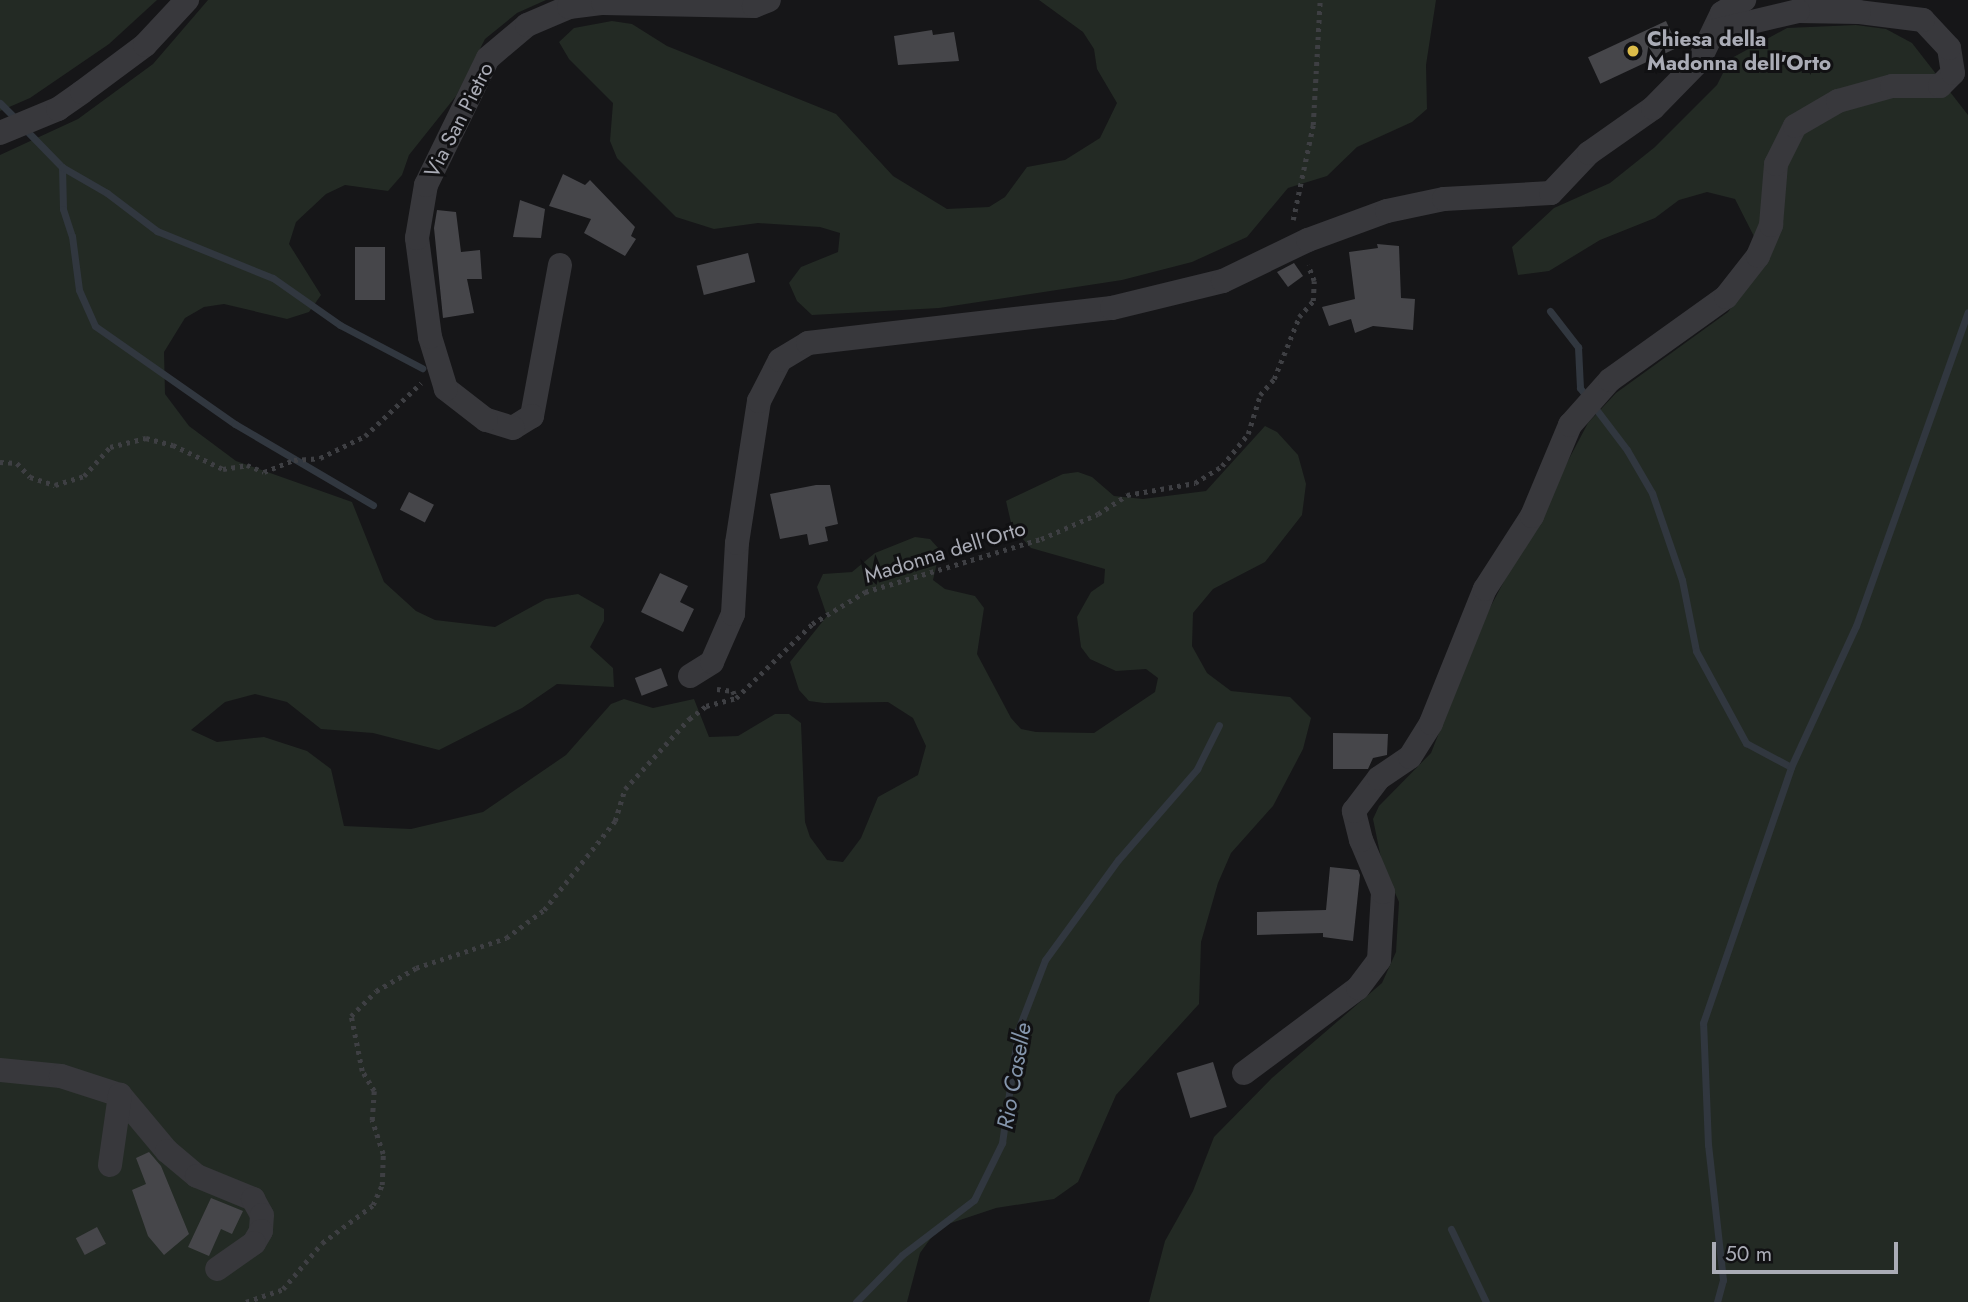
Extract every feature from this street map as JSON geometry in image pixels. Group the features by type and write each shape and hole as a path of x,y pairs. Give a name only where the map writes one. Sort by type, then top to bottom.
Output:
{"street":[{"path":"0,133 58,109 82,92 145,45 187,0"},
{"name":"Via San Pietro","path":"560,265 532,416 513,428 486,420 446,389 430,337 417,238 426,185 488,58 527,25 569,7 603,3 754,6 769,0"},
{"path":"690,676 712,662 733,614 737,543 759,401 780,360 808,343 1112,308 1223,281 1308,240 1387,211 1444,199 1551,193 1589,153 1653,108 1699,61 1722,13 1744,0"},
{"path":"1244,1073 1358,988 1378,960 1383,892 1360,840 1354,811 1379,778 1410,758 1431,723 1485,589 1532,516 1570,425 1610,380 1726,297 1758,256 1770,225 1776,164 1794,126 1839,101 1892,86 1940,86 1952,73 1949,48 1923,20 1859,12 1798,11 1714,31"},
{"path":"0,1070 61,1076 120,1095 167,1151 197,1176 253,1199 262,1215 261,1230 254,1243 217,1269"},
{"path":"110,1166 120,1095"}],"path":[{"path":"1285,251 1313,125 1320,0"},
{"name":"Madonna dell'Orto","path":"246,1302 283,1289 322,1243 373,1205 382,1185 383,1154 372,1120 374,1091 362,1071 351,1016 376,991 416,968 506,938 544,910 615,821 625,789 689,719 706,706 736,698 788,645 821,618 866,592 1041,539 1098,514 1127,495 1195,483 1222,466 1248,434 1261,395 1274,379 1299,317 1313,301 1308,240"},
{"path":"0,462 17,463 30,477 55,485 84,476 110,447 146,438 173,445 223,470 247,465 264,472 294,460 320,458 366,436 439,366"}],"shaded area":[{"path":"0,0 157,0 109,44 30,98 0,111"},
{"path":"208,0 546,0 517,13 485,39 456,96 409,155 402,175 388,191 345,185 326,194 296,222 289,244 321,295 309,312 287,319 224,304 204,307 185,318 164,352 165,394 189,426 236,461 352,502 384,582 416,611 435,620 495,627 546,599 578,594 604,609 604,621 590,647 613,668 614,687 557,684 522,708 439,750 373,733 321,729 287,702 255,694 225,702 191,730 217,742 264,737 307,751 331,769 344,826 411,829 483,812 566,755 611,704 624,699 653,708 694,699 709,737 738,736 775,714 789,714 801,723 805,822 810,837 827,860 843,862 861,838 878,797 918,775 926,746 913,718 888,702 809,701 799,690 790,662 827,616 817,587 823,574 852,572 875,553 915,537 930,539 940,550 933,580 945,589 975,596 984,608 977,654 1011,718 1021,729 1036,732 1094,733 1155,692 1158,678 1146,669 1116,671 1090,659 1081,647 1077,617 1091,592 1104,583 1105,569 1031,548 1012,527 1006,501 1063,474 1078,472 1092,477 1114,496 1143,499 1206,491 1265,426 1277,432 1298,455 1306,484 1302,515 1265,562 1213,589 1193,613 1192,646 1207,673 1231,691 1290,697 1311,718 1303,749 1273,806 1231,853 1218,883 1201,942 1199,1004 1116,1095 1078,1182 1054,1199 996,1208 939,1227 920,1253 907,1302 0,1302 0,155 78,119 153,64"},
{"path":"1039,0 1436,0 1426,65 1427,109 1412,122 1357,147 1327,176 1288,188 1247,237 1192,262 1122,280 939,308 812,315 797,301 789,283 801,267 838,252 840,233 820,227 758,223 714,229 676,217 617,158 610,141 613,103 569,59 559,42 574,28 612,21 632,24 667,46 836,114 893,176 947,209 989,207 1005,197 1027,167 1065,160 1100,138 1117,103 1097,69 1094,49 1083,32"},
{"path":"1856,25 1886,29 1912,43 1968,115 1968,1302 1149,1302 1165,1241 1193,1191 1214,1137 1272,1078 1382,983 1396,952 1399,902 1382,863 1373,819 1379,806 1431,753 1484,619 1588,423 1616,393 1728,312 1766,260 1735,199 1707,192 1679,200 1655,218 1600,240 1549,271 1518,275 1512,247 1554,208 1610,183 1655,147 1717,85 1730,59 1787,28"}],"building":[{"name":"Chiesa della Madonna dell'Orto","path":"1666,21 1678,47 1600,84 1588,57"},
{"path":"932,30 933,35 954,32 959,61 898,65 894,36"},
{"path":"563,174 585,185 590,180 635,227 631,236 636,239 625,256 584,233 591,219 549,206"},
{"path":"520,200 545,209 541,238 513,237"},
{"path":"437,210 456,212 461,252 480,250 482,279 467,279 474,313 443,318 434,228"},
{"path":"1377,244 1399,246 1401,298 1415,299 1413,330 1373,326 1355,333 1351,319 1329,326 1322,307 1355,299 1349,252 1378,248"},
{"path":"355,247 385,247 385,300 355,300"},
{"path":"748,253 755,282 704,295 697,266"},
{"path":"1294,263 1303,276 1288,287 1277,272"},
{"path":"830,485 838,524 825,527 828,541 809,545 807,534 780,539 770,494"},
{"path":"409,492 434,505 425,523 400,510"},
{"path":"660,573 688,586 680,602 694,609 683,632 641,612"},
{"path":"661,668 668,686 642,696 635,678"},
{"path":"1333,733 1388,734 1387,755 1373,758 1368,769 1333,769"},
{"path":"1330,867 1358,870 1360,875 1353,941 1323,937 1323,933 1257,935 1257,912 1326,910"},
{"path":"1213,1062 1227,1107 1190,1118 1177,1073"},
{"path":"149,1152 161,1166 189,1234 164,1255 148,1236 132,1190 146,1184 136,1158"},
{"path":"211,1198 243,1211 232,1234 221,1229 209,1256 188,1247"},
{"path":"97,1227 106,1244 85,1255 76,1238"}],"waterway":[{"path":"0,103 17,120"},
{"path":"25,129 62,167 63,209 72,236 79,290 95,326 235,424 373,505"},
{"path":"62,167 107,193 157,231 273,278 340,325 422,368"},
{"path":"1550,311 1578,347 1580,388 1627,450 1652,493 1682,580 1696,651 1746,743 1791,767"},
{"path":"1717,1302 1723,1280 1708,1145 1703,1023 1791,767 1856,626 1968,312"},
{"name":"Rio Caselle","path":"856,1302 902,1255 974,1200 1002,1143 1018,1030 1045,960 1118,860 1197,769 1219,725"},
{"path":"1451,1229 1486,1302"}],"place":[{"name":"Chiesa della Madonna dell'Orto","path":"1633,51"}]}
